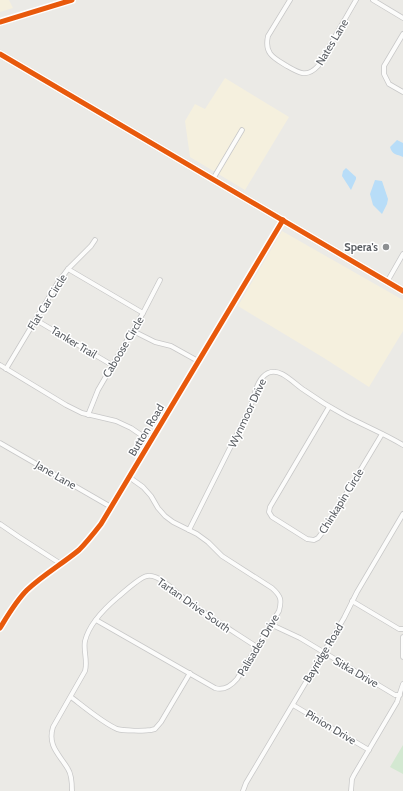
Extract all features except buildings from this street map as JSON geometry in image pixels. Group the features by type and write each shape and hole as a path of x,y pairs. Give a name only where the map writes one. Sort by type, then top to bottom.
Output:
{"main road":[{"path":"0,54 403,291"}],"street":[{"path":"0,22 72,0"},
{"name":"Nates Lane","path":"290,0 268,36 267,43 273,58 298,72 306,73 313,71 318,66 356,0"},
{"path":"373,0 403,18"},
{"path":"403,34 384,66 384,74 389,84 403,92"},
{"path":"213,179 242,130"},
{"name":"Button Road","path":"0,628 27,591 79,550 101,524 283,220"},
{"name":"Flat Car Circle","path":"6,369 57,284 68,269 95,240"},
{"path":"386,282 403,254"},
{"path":"68,269 143,313"},
{"name":"Caboose Circle","path":"88,415 98,390 133,331 160,280"},
{"name":"Tanker Trail","path":"36,320 112,365"},
{"path":"133,331 155,342 172,346 198,361"},
{"path":"0,365 66,405 88,415 116,421 131,428 150,441"},
{"name":"Wynmoor Drive","path":"189,530 242,424 258,384 264,375 270,372 273,371 284,375 300,388 329,407 403,445"},
{"name":"Chinkapin Circle","path":"329,407 270,507 269,512 272,517 307,539 314,540 318,538 325,529 382,434"},
{"name":"Jane Lane","path":"0,443 111,507"},
{"name":"Palisades Drive","path":"96,620 215,688 222,689 229,687 237,679 280,607 281,599 278,593 222,556 208,542 165,516 143,487 129,477"},
{"name":"Bayridge Road","path":"244,791 246,783 344,618 357,592 403,514"},
{"path":"0,524 60,564"},
{"name":"Tartan Drive South","path":"96,620 103,610 111,603 142,578 149,576 164,581 181,596 257,647"},
{"path":"352,601 399,629 403,629"},
{"path":"72,791 70,774 52,745 52,727 86,671 85,642 96,620"},
{"name":"Sitka Drive","path":"270,624 300,638 395,695 400,695"},
{"path":"403,637 403,657"},
{"path":"70,697 106,723 117,729 151,730 155,729 162,722 190,673"},
{"path":"351,791 352,778 397,702 403,684"},
{"name":"Pinion Drive","path":"293,705 369,750"}],"shaded area":[{"path":"0,0 9,0 13,8 0,12"},
{"path":"225,78 289,117 245,190 190,157 185,121 195,104 205,109"},
{"path":"282,231 403,300 403,331 369,387 238,306"}],"green space":[{"path":"403,745 403,774 390,767"}],"water":[{"path":"397,140 403,143 403,157 395,154 391,150 390,147"},
{"path":"346,168 356,177 351,190 342,176 343,171"},
{"path":"375,180 382,181 388,199 382,214 373,205 370,194"}],"cycle path":[{"path":"0,22 72,0"},
{"path":"0,54 403,291"},
{"path":"0,628 23,594 39,579 79,550 101,524 283,220"}],"place":[{"name":"Spera's","path":"386,247"}]}
